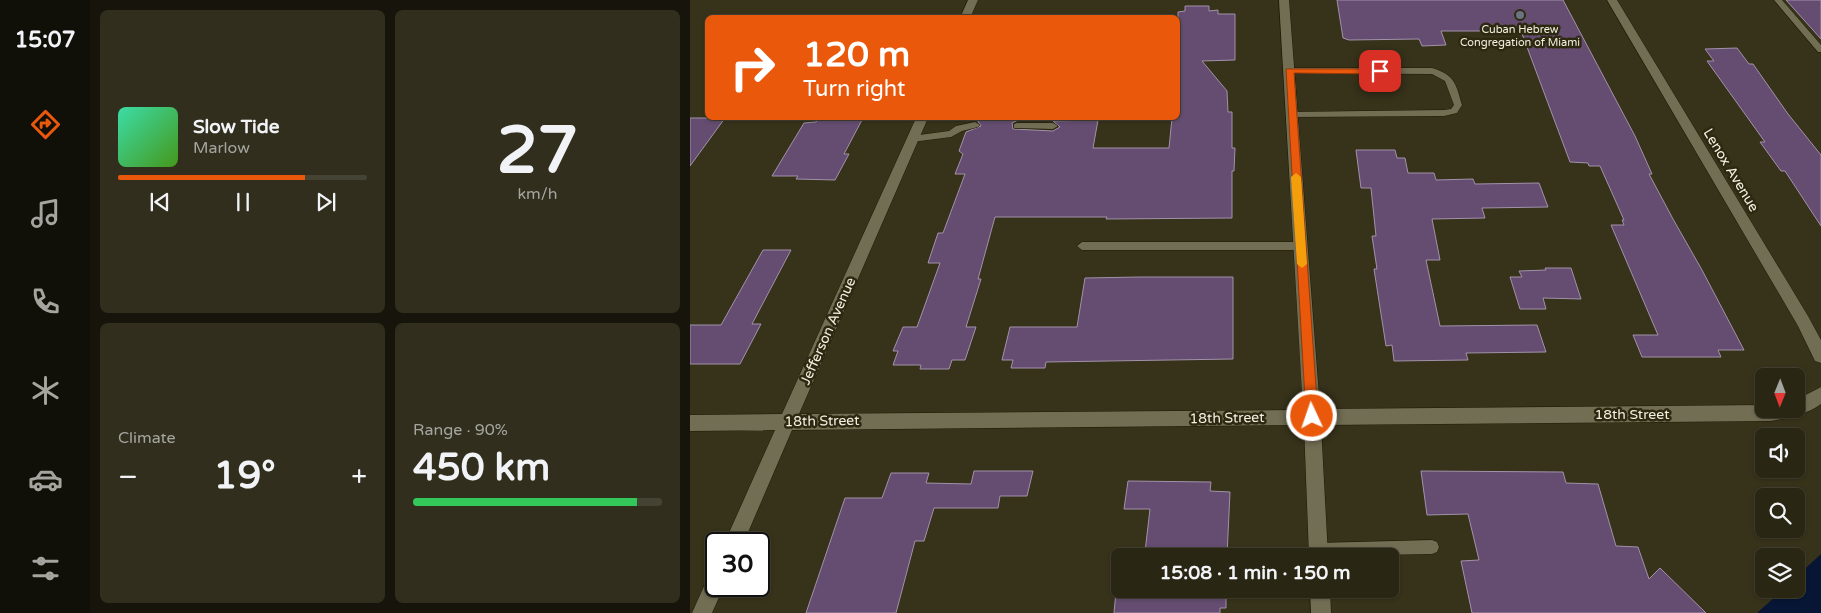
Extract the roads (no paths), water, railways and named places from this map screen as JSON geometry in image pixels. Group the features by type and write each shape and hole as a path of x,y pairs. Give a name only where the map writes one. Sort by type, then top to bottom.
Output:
{"street":[{"path":"967,15 973,0"},
{"path":"1284,0 1312,416 1318,548"},
{"name":"Lenox Avenue","path":"1612,0 1803,321 1821,356"},
{"name":"Jefferson Avenue","path":"738,532 921,120"},
{"name":"18th Street","path":"1805,405 1821,394"},
{"name":"18th Street","path":"690,423 1755,413"},
{"path":"702,613 709,597"},
{"path":"1320,598 1321,613"}],"lane":[{"path":"1778,0 1821,50"},
{"path":"1289,71 1432,71 1444,74 1450,79 1458,105 1454,111 1444,113 1292,114"},
{"path":"912,139 951,134 959,128 975,125"},
{"path":"1017,126 1053,126"},
{"path":"1082,246 1301,246"},
{"path":"1399,549 1432,547"}],"water":[{"path":"1821,554 1821,613 1757,613 1774,598 1805,598 1805,569"}],"place":[{"name":"Cuban Hebrew Congregation of Miami","path":"1520,15"}]}
